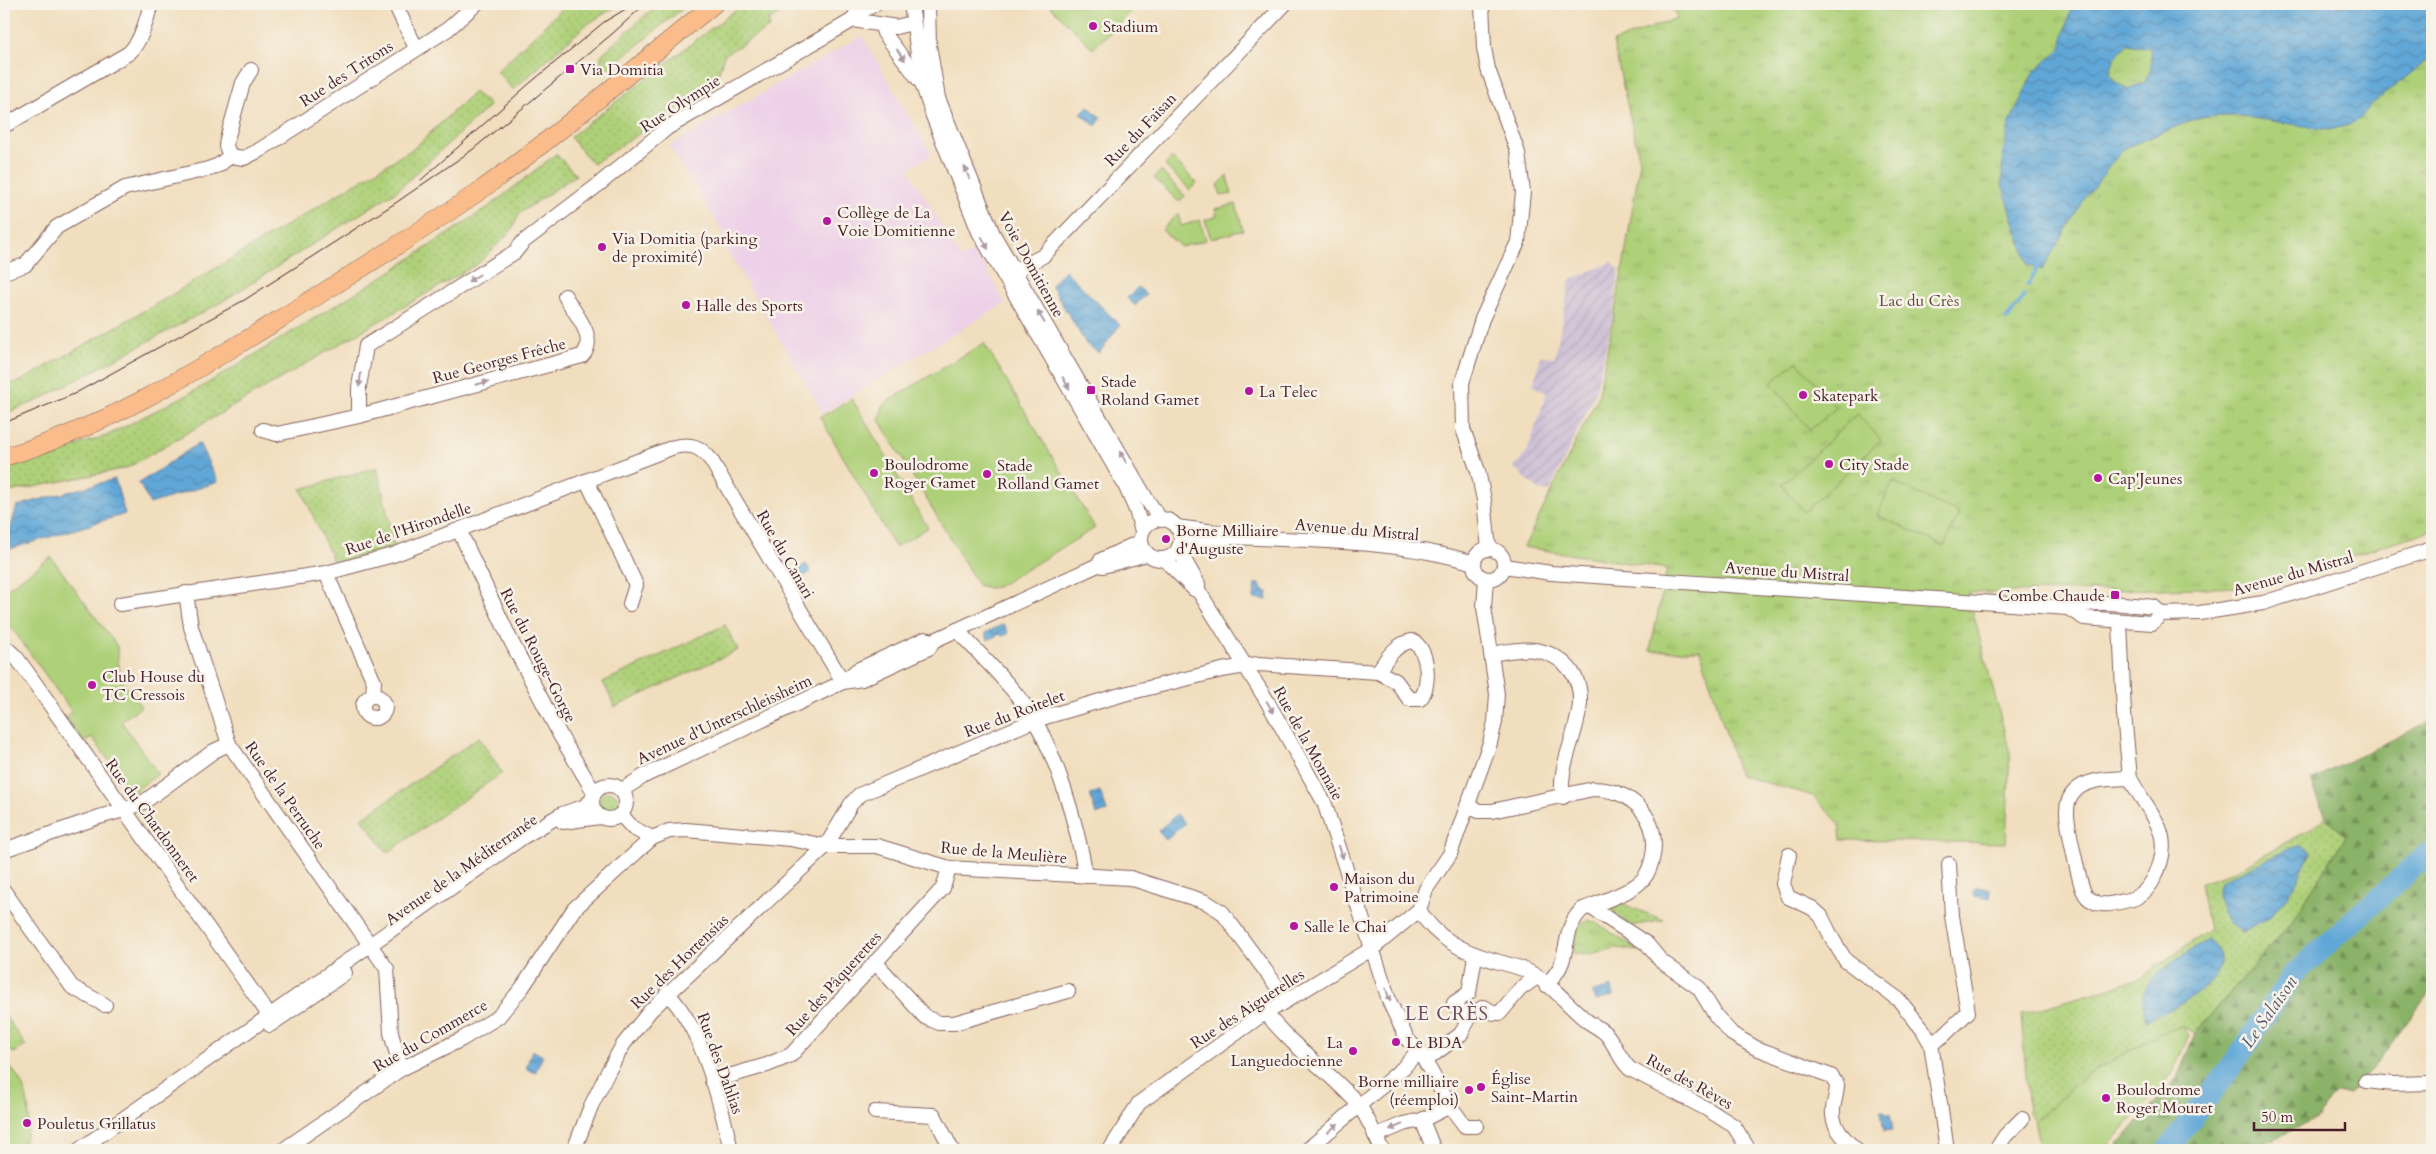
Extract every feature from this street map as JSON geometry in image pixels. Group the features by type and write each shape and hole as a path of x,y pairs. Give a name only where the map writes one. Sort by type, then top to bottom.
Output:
{"main road":[{"path":"4,456 128,407 178,381 418,233 479,191 558,131 714,4"}],"street":[{"path":"4,126 129,53 136,47 142,34 151,4"},
{"path":"395,4 416,48"},
{"name":"Rue des Tritons","path":"4,272 25,265 57,227 126,188 208,169 219,165 230,156 244,158 251,156 448,29 476,4"},
{"name":"Rue Olympie","path":"359,416 359,387 366,346 515,252 523,242 598,185 667,128 854,20 856,14 875,4"},
{"name":"Voie Domitienne","path":"911,4 912,23 922,83 932,116 979,232 1125,485 1136,510 1142,536"},
{"name":"Voie Domitienne","path":"912,23 926,4"},
{"name":"Voie Domitienne","path":"926,4 931,62 942,112 993,234 1147,500 1161,520"},
{"name":"Rue du Faisan","path":"1014,271 1043,256 1286,4"},
{"path":"1482,4 1484,48 1488,69 1518,154 1523,192 1518,242 1482,318 1462,383 1463,429 1484,500 1489,549"},
{"path":"854,20 875,22 882,26 896,28 912,23"},
{"path":"882,26 884,33 922,83"},
{"path":"230,156 226,146 227,139 243,83 252,70"},
{"name":"Rue Georges Frêche","path":"263,430 277,434 359,416 582,356 588,349 589,339 565,296"},
{"name":"Rue de l'Hirondelle","path":"120,604 326,573 393,555 674,447 683,445 696,447"},
{"name":"Rue du Canari","path":"696,447 710,460 843,682"},
{"path":"587,481 636,585 630,604"},
{"path":"1161,520 1170,522 1176,527 1180,536 1179,547 1172,556 1164,559 1155,558 1147,554 1142,536 1150,522 1161,520"},
{"name":"Avenue du Mistral","path":"1176,527 1231,534 1235,537 1400,548 1456,557 1474,563"},
{"name":"Rue du Rouge-Gorge","path":"459,530 511,641 593,796"},
{"name":"Avenue d'Unterschleissheim","path":"1098,565 1101,559 1142,536"},
{"name":"Avenue du Mistral","path":"1179,547 1230,540 1235,537"},
{"name":"Rue de la Monnaie","path":"1179,547 1198,584 1198,590 1245,665 1324,802 1390,1003 1407,1039 1421,1056 1450,1106 1465,1126 1476,1126"},
{"path":"1489,549 1499,554 1504,566 1496,577 1486,579 1478,575 1474,563 1481,552 1489,549"},
{"name":"Avenue du Mistral","path":"2068,608 2084,618 2152,623 2161,614 2200,613 2263,603 2432,550"},
{"name":"Avenue d'Unterschleissheim","path":"622,790 650,773 843,682 857,670 873,662 925,639 933,641 1098,565 1103,566 1147,554"},
{"name":"Rue de la Monnaie","path":"1164,559 1194,589 1198,590"},
{"name":"Avenue du Mistral","path":"1504,566 1561,574 2068,608 2086,602 2114,603 2154,607 2161,614"},
{"path":"326,573 374,682 373,695"},
{"path":"1486,579 1484,607 1498,694 1496,722 1450,854 1426,889 1418,910 1429,927 1441,938 1475,956 1526,970 1542,981"},
{"name":"Rue de la Perruche","path":"186,593 192,627 229,744 387,969 390,1033 401,1069"},
{"path":"2120,622 2124,714 2130,778 2151,809 2160,829 2163,842 2162,860 2147,890 2133,899 2107,905 2098,904 2091,900 2082,888 2067,813 2069,800 2081,786 2104,780 2130,778"},
{"path":"957,630 1025,705 1035,720 1063,785 1086,876"},
{"name":"Rue du Chardonneret","path":"5,646 27,672 272,1019"},
{"path":"1492,654 1529,649 1542,650 1555,656 1574,675 1578,684 1581,703 1562,773 1560,786 1563,797"},
{"name":"Rue du Roitelet","path":"826,846 851,804 859,795 1035,720 1124,694 1245,665 1378,672"},
{"path":"4,850 144,802 214,751 229,744"},
{"path":"610,784 622,790 626,802 620,815 610,819 600,817 593,810 593,796 598,788 610,784"},
{"path":"1307,1150 1403,1068 1461,1034 1470,1016 1484,1007 1494,1013 1500,1013 1520,989 1542,981 1561,963 1576,914 1640,883 1646,875 1652,859 1654,842 1645,814 1631,800 1613,790 1593,789 1492,811 1479,811 1467,806"},
{"name":"Avenue de la Méditerranée","path":"373,948 523,837 562,814 583,807 593,796"},
{"path":"620,815 634,828 652,838"},
{"name":"Avenue de la Méditerranée","path":"79,1150 541,833 565,821 600,817"},
{"name":"Rue de la Meulière","path":"652,838 670,831 686,830 790,839 826,846 877,846 949,868 1130,878 1206,902 1222,912 1288,1000"},
{"name":"Rue du Commerce","path":"289,1149 401,1069 462,1039 498,1017 522,988 574,909 652,838"},
{"name":"Rue des Hortensias","path":"574,1150 591,1106 623,1044 667,993 826,846"},
{"path":"1789,855 1783,884 1788,897 1812,908 1821,916 1846,961 1899,1000 1923,1030 1931,1044 1947,1150"},
{"path":"1931,1044 1944,1035 1968,1012 1952,916 1949,864"},
{"name":"Rue des Pâquerettes","path":"712,1081 767,1065 791,1055 943,888 949,868"},
{"path":"4,890 72,987 105,1005"},
{"path":"1590,906 1647,944 1661,961 1699,988 1716,1016 1732,1034 1756,1048 1831,1076 1837,1085 1833,1110 1834,1122 1841,1134 1856,1150"},
{"name":"Rue des Aiguerelles","path":"1110,1150 1139,1103 1266,1013 1373,948 1418,910"},
{"path":"1468,1022 1454,1003 1469,993 1475,956"},
{"path":"875,962 925,1017 939,1023 954,1023 1068,991"},
{"name":"Rue des Rèves","path":"1542,981 1605,1033 1618,1051 1621,1061 1630,1068 1707,1109 1734,1126 1749,1150"},
{"name":"Rue des Dahlias","path":"667,993 679,1005 689,1021 712,1081 731,1150"},
{"path":"1266,1013 1287,1037 1332,1077 1358,1105 1382,1150"},
{"name":"Avenue de la Méditerranée","path":"92,1150 272,1019"},
{"path":"2366,1081 2394,1084 2432,1083"},
{"path":"1375,1136 1403,1124 1422,1120 1450,1106"},
{"path":"875,1112 934,1116 952,1150"},
{"path":"1996,1150 2005,1136 2022,1119"},
{"path":"1422,1120 1434,1150"}],"shaded area":[{"name":"Collège de La Voie Domitienne","path":"862,36 932,155 908,169 961,259 976,250 1005,303 823,413 720,238 725,235 669,146"},
{"path":"1612,262 1619,270 1612,320 1595,394 1549,492 1539,490 1513,467 1527,453 1547,392 1533,386 1541,356 1555,357 1570,280"}],"green space":[{"path":"567,4 620,4 586,25 513,90 497,71"},
{"path":"658,4 688,4 607,70 600,62 602,54"},
{"path":"743,4 797,4 768,21 770,27 724,55 716,83 593,164 570,137"},
{"name":"Stadium","path":"1048,4 1139,4 1093,49"},
{"name":"Lac du Crès","path":"1671,4 2432,4 2432,530 2251,587 1968,593 2010,753 2006,843 1841,840 1839,823 1813,796 1739,775 1700,650 1650,651 1667,569 1524,547 1598,397 1623,268 1640,161 1613,42 1677,18"},
{"path":"474,92 490,105 398,190 220,303 39,400 4,414 4,386 21,381 168,297 414,148"},
{"path":"556,154 576,175 520,213 511,231 479,263 127,468 4,493 4,468 106,436 200,388 393,270 490,206"},
{"path":"1172,158 1197,183 1190,190 1165,166"},
{"path":"1161,171 1185,196 1179,202 1154,178"},
{"path":"1227,176 1232,194 1221,196 1218,185"},
{"path":"1236,204 1243,230 1211,239 1205,220 1217,216 1215,209"},
{"path":"1178,213 1181,226 1200,220 1206,240 1181,247 1162,230"},
{"name":"Stade Rolland Gamet","path":"984,343 1095,528 997,587 989,588 978,585 879,420 883,406 888,401"},
{"name":"Skatepark","path":"1797,361 1836,408 1810,430 1771,383"},
{"name":"Boulodrome Roger Gamet","path":"852,399 928,528 895,547 820,417"},
{"name":"City Stade","path":"1857,414 1881,440 1804,512 1782,485"},
{"path":"377,467 395,548 334,563 301,489"},
{"path":"1893,482 1959,513 1944,546 1877,515"},
{"path":"51,557 117,646 120,678 141,707 121,721 158,774 132,793 92,737 84,742 66,717 72,712 4,617 4,591"},
{"path":"725,625 738,650 615,707 603,682"},
{"path":"2432,720 2432,989 2375,1065 2349,1093 2336,1093 2316,1119 2256,1147 2256,1150 2113,1150 2177,1078 2195,1033 2290,924 2346,836 2325,817 2311,780"},
{"path":"479,737 502,773 387,853 362,818"},
{"path":"609,792 616,795 619,802 616,809 609,812 602,809 599,802 602,795"},
{"path":"2325,817 2346,836 2290,924 2195,1033 2182,1026 2161,1033 2088,1074 2034,1122 2029,1113 2021,1014 2137,980 2209,930 2200,883 2231,873 2310,829"},
{"path":"1620,903 1664,920 1631,926 1614,913 1613,908"},
{"path":"1588,920 1597,923 1639,951 1616,948 1585,955 1573,953 1578,929"},
{"path":"4,1014 26,1046 14,1053 4,1047"},
{"name":"Boulodrome Roger Mouret","path":"2182,1026 2189,1035 2172,1074 2105,1150 2038,1150 2039,1142 2034,1122 2088,1074 2161,1033"},
{"path":"4,1062 20,1080 28,1103 28,1128 20,1150 4,1150"}],"water":[{"path":"2072,4 2432,4 2432,53 2425,62 2372,104 2361,118 2349,125 2329,130 2240,116 2214,116 2192,120 2123,149 2087,195 2042,270 2028,265 2002,184 2003,153 2010,122 2034,71 2060,50","holes":["2127,44 2150,48 2151,68 2145,82 2128,90 2116,82 2110,74 2114,59"]},
{"path":"1088,106 1101,118 1097,125 1094,125 1081,113"},
{"path":"1065,270 1120,325 1099,353 1086,344 1051,285"},
{"path":"1138,287 1146,294 1135,306 1127,298"},
{"path":"199,443 218,482 150,504 139,483"},
{"path":"115,479 125,514 4,551 4,536 9,533 17,506"},
{"path":"806,564 811,572 796,581 791,573"},
{"path":"1255,584 1260,584 1262,590 1268,592 1267,600 1254,599"},
{"path":"1004,624 1008,632 1006,635 1002,636 1000,634 988,640 985,633"},
{"path":"1100,791 1107,811 1096,815 1090,794"},
{"path":"1177,814 1185,823 1166,840 1158,831"},
{"path":"2302,845 2311,851 2295,885 2271,916 2242,932 2228,923 2217,896 2220,882 2289,849"},
{"path":"1976,887 1991,889 1990,899 1974,896 1973,892"},
{"path":"2208,940 2218,951 2220,963 2216,974 2196,994 2146,1021 2143,1008 2143,994 2152,979"},
{"path":"1612,987 1614,996 1596,1001 1593,992"},
{"path":"532,1050 543,1056 535,1073 526,1069"},
{"path":"1881,1111 1890,1114 1893,1130 1884,1131"}],"waterway":[{"path":"2028,286 2037,268"},
{"path":"2006,319 2024,295"},
{"name":"Le Salaison","path":"2167,1150 2232,1066 2292,976 2432,850"}],"tram line":[{"path":"421,180 530,83 604,22 634,4"},
{"path":"4,423 74,394 246,299 397,202 472,150 612,34 645,4"}],"place":[{"name":"Stadium","path":"1093,26"},
{"name":"Via Domitia","path":"570,69"},
{"name":"Collège de La Voie Domitienne","path":"827,221"},
{"name":"Via Domitia (parking de proximité)","path":"602,247"},
{"name":"Halle des Sports","path":"686,305"},
{"name":"Stade Roland Gamet","path":"1091,390"},
{"name":"La Telec","path":"1249,391"},
{"name":"Skatepark","path":"1803,395"},
{"name":"City Stade","path":"1829,464"},
{"name":"Boulodrome Roger Gamet","path":"874,473"},
{"name":"Stade Rolland Gamet","path":"987,474"},
{"name":"Cap'Jeunes","path":"2098,478"},
{"name":"Borne Milliaire d'Auguste","path":"1166,539"},
{"name":"Combe Chaude","path":"2115,595"},
{"name":"Club House du TC Cressois","path":"92,685"},
{"name":"Maison du Patrimoine","path":"1334,887"},
{"name":"Salle le Chai","path":"1294,926"},
{"name":"Le BDA","path":"1396,1042"},
{"name":"La Languedocienne","path":"1353,1051"},
{"name":"Église Saint-Martin","path":"1481,1087"},
{"name":"Borne milliaire (réemploi)","path":"1469,1090"},
{"name":"Boulodrome Roger Mouret","path":"2106,1098"},
{"name":"Pouletus Grillatus","path":"27,1123"}],"district":[{"name":"LE CRÈS","path":"1447,1013"}]}
